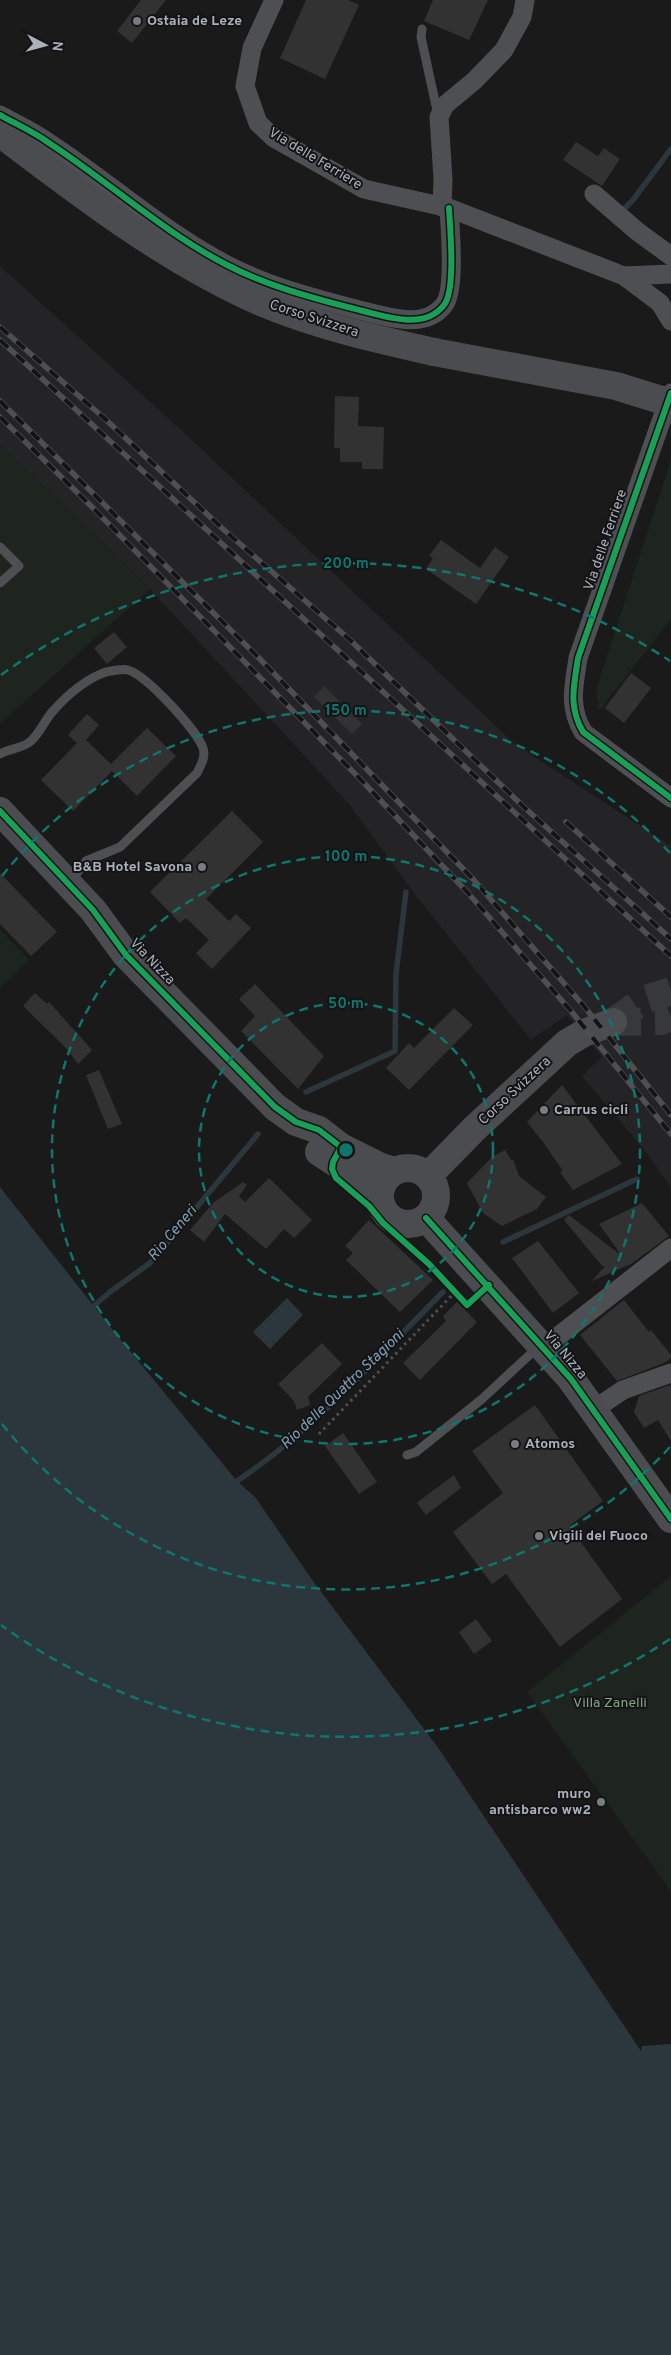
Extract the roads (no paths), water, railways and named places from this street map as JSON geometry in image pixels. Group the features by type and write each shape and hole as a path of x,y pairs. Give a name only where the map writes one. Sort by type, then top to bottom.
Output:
{"main road":[{"name":"Corso Svizzera","path":"0,133 139,235 203,272 264,303 352,333 434,352 616,386 671,402"},
{"name":"Via Nizza","path":"0,811 93,910 126,955 275,1107 296,1122 306,1142 368,1184 388,1180"},
{"name":"Corso Svizzera","path":"428,1176 489,1114 567,1043 584,1033 613,1022"},
{"path":"412,1168 428,1176 433,1183 436,1202 426,1218 410,1224 393,1220 382,1206 388,1180 412,1168"},
{"name":"Via Nizza","path":"426,1218 571,1379 671,1519"}],"street":[{"name":"Via delle Ferriere","path":"274,0 252,48 245,86 258,122 274,138 364,189 445,207 624,276 671,274"},
{"path":"0,115 49,142 175,234 227,265 279,287 378,314 406,320 429,318 445,304 450,283 451,256 438,117 445,105 474,81 504,50 522,18 525,0"},
{"path":"594,194 638,232 671,256"},
{"path":"624,276 660,303 671,321"},
{"name":"Via delle Ferriere","path":"671,392 578,658 572,699 575,718 584,732 671,798"},
{"name":"Via Nizza","path":"542,1346 671,1248"},
{"path":"593,1410 623,1390 671,1374"}],"lane":[{"path":"422,29 421,38 438,117"},
{"path":"0,547 19,566 0,583"},
{"path":"0,754 19,748 31,741 53,711 80,686 104,673 125,669 136,673 163,696 204,749 204,760 197,773 120,847 86,861 69,883"},
{"path":"407,1455 416,1452 482,1399 542,1346"}],"waterway":[{"name":"Rio Ceneri","path":"623,210 633,200 671,149"},
{"name":"Rio Ceneri","path":"306,1092 395,1051 396,974 406,892"},
{"name":"Rio Ceneri","path":"89,1310 150,1263 258,1134"},
{"name":"Rio delle Quattro Stagioni","path":"503,1242 637,1179"},
{"name":"Rio delle Quattro Stagioni","path":"237,1481 266,1461 319,1416 443,1292"}],"tunnel":[{"path":"613,1022 646,999 671,991"},
{"path":"613,1022 661,1021 671,1017"}],"railway":[{"path":"0,327 104,418 223,529 349,639 526,809 671,939"},
{"path":"0,340 671,956"},
{"path":"0,401 261,660 473,879 583,1005 671,1115"},
{"path":"0,417 91,506 366,785 468,893 571,1011 671,1134"},
{"path":"566,822 671,917"}],"place":[{"name":"Ostaia de Leze","path":"137,21"},
{"name":"B&B Hotel Savona","path":"202,867"},
{"name":"Carrus cicli","path":"544,1110"},
{"name":"Atomos","path":"515,1444"},
{"name":"Vigili del Fuoco","path":"539,1536"},
{"name":"muro antisbarco ww2","path":"601,1802"}],"park label":[{"name":"Villa Zanelli","path":"610,1703"}]}
